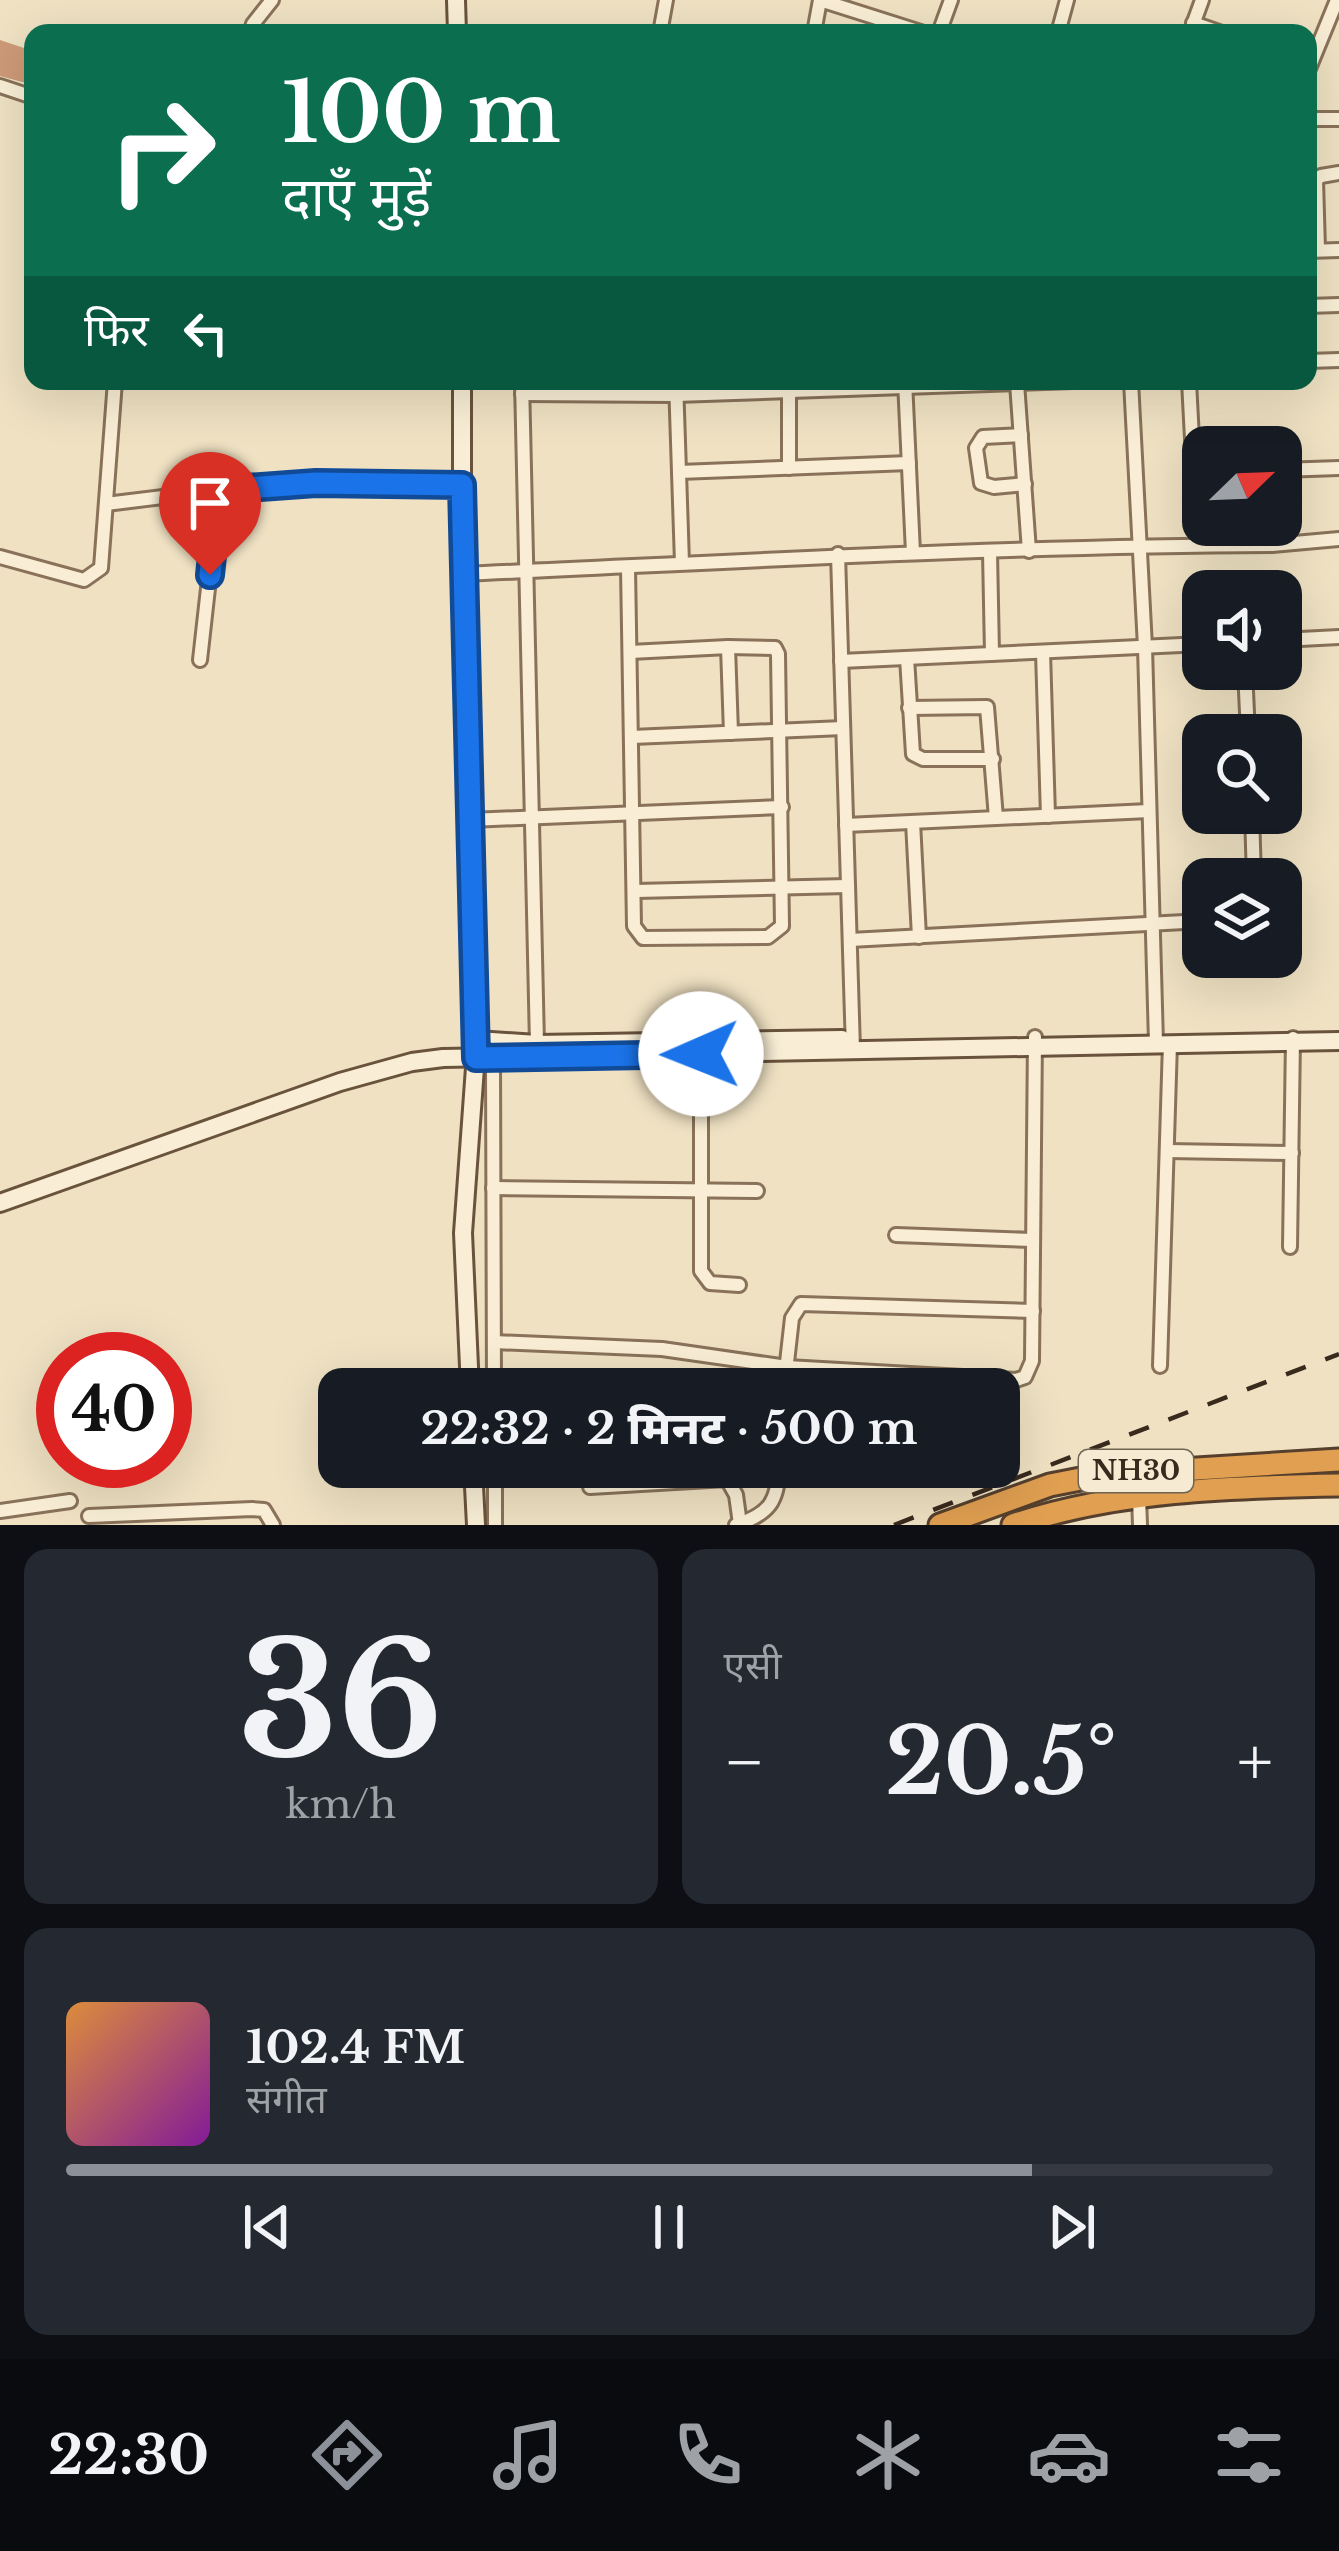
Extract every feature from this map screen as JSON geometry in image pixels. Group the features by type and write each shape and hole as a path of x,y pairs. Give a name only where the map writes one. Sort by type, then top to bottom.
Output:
{"highway":[{"name":"NH30","path":"940,1525 1050,1485 1101,1475 1339,1460"},
{"name":"NH30","path":"1013,1525 1089,1504 1242,1488 1339,1485"}],"street":[{"path":"253,24 272,0"},
{"path":"816,24 820,0 896,24"},
{"path":"1317,47 1337,0"},
{"path":"0,557 84,580 101,568 114,390"},
{"path":"462,390 470,820 493,1189 494,1368"},
{"path":"522,390 538,1044"},
{"path":"676,390 682,563"},
{"path":"770,390 818,390"},
{"path":"905,390 913,553"},
{"path":"1018,390 1029,551"},
{"path":"1131,390 1167,1151 1160,1366"},
{"path":"1189,390 1191,426"},
{"path":"789,392 789,468"},
{"path":"1021,435 983,437 976,448 981,483 994,487 1024,484"},
{"path":"679,472 909,463"},
{"path":"1302,469 1339,468"},
{"path":"106,504 316,483 462,485"},
{"path":"200,660 219,490"},
{"path":"463,574 838,554 1272,545 1339,539"},
{"path":"990,552 992,654"},
{"path":"838,554 852,1045"},
{"path":"628,568 634,926 643,938 652,940 768,937 782,926 784,888 775,648 630,652"},
{"path":"1302,639 1339,637"},
{"path":"841,661 1182,645"},
{"path":"728,647 731,733"},
{"path":"1042,652 1048,816"},
{"path":"907,658 910,748 917,758 993,759"},
{"path":"909,708 987,707 996,818"},
{"path":"632,737 843,728"},
{"path":"470,820 782,807"},
{"path":"846,825 1150,812"},
{"path":"913,822 919,937"},
{"path":"636,891 848,886"},
{"path":"850,940 1182,922"},
{"path":"482,1053 1339,1037"},
{"path":"1290,1247 1293,1038"},
{"path":"1020,1377 1032,1361 1034,1042"},
{"path":"0,1203 340,1082 412,1062 538,1044 701,1048"},
{"path":"701,1048 701,1271 710,1283 739,1286"},
{"path":"469,1368 463,1233 482,1053"},
{"path":"1167,1151 1292,1153"},
{"path":"493,1189 757,1191"},
{"path":"896,1235 1033,1240"},
{"path":"787,1367 794,1310 801,1304 1033,1311"},
{"path":"494,1342 648,1348 798,1368"},
{"path":"474,1488 476,1525"},
{"path":"495,1488 495,1525"},
{"path":"733,1488 738,1524 766,1513 774,1504 776,1488"},
{"path":"1139,1498 1140,1525"},
{"path":"4,1525 0,1511 70,1501"},
{"path":"89,1516 252,1509 264,1510 272,1525"}],"building":[{"path":"0,40 24,48 24,82 0,76"}],"railway":[{"path":"894,1525 1339,1354"}],"route":[{"path":"210,575 219,490 316,483 462,485 476,1058 701,1054"}]}
